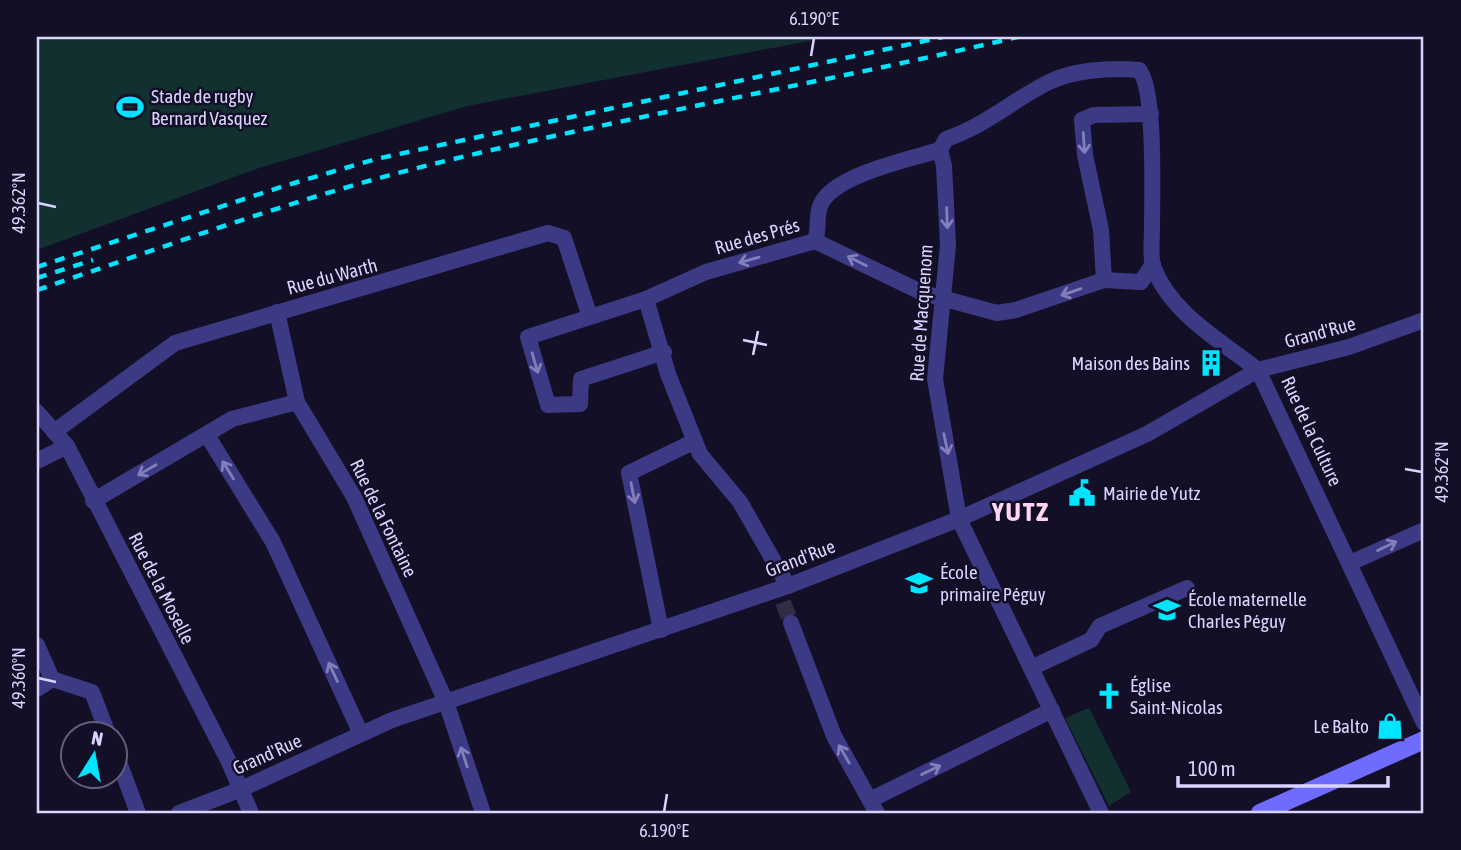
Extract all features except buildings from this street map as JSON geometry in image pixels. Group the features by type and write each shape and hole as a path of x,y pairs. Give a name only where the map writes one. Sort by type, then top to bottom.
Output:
{"main road":[{"path":"1260,813 1283,809 1424,740"}],"street":[{"name":"Rue de la Culture","path":"1141,65 1151,114 1153,264 1175,304 1258,370 1424,723"},
{"name":"Rue des Prés","path":"664,352 580,379 580,404 548,405 527,337 646,299 706,272 815,241 819,231 817,214 822,201 836,187 943,145 1049,82 1074,75 1141,65"},
{"path":"1104,281 1101,230 1085,155 1082,120 1094,115 1151,114"},
{"name":"Rue de Macquenom","path":"943,145 948,245 935,379 959,519 1101,813"},
{"name":"Rue du Warth","path":"54,432 175,343 548,233 564,237 590,317"},
{"path":"815,241 903,285 944,300 997,313 1016,310 1104,281 1141,282 1153,264"},
{"path":"646,299 664,352 668,374 700,454 740,502 783,593"},
{"name":"Rue de la Fontaine","path":"277,312 297,402 354,497 446,702 483,813"},
{"name":"Grand'Rue","path":"179,813 239,790 361,734 446,702 661,630 783,593 959,519 1147,434 1258,370 1349,347 1424,320"},
{"path":"93,501 232,419 297,402"},
{"name":"Rue de la Moselle","path":"37,412 67,446 229,762 251,813"},
{"path":"206,435 273,542 361,734"},
{"path":"661,630 629,473 695,441"},
{"path":"37,461 67,446"},
{"path":"1350,563 1424,530"},
{"path":"1031,668 1091,640 1100,626 1186,588"},
{"path":"791,622 834,736 874,806 1052,710"},
{"path":"37,645 52,679 92,692 103,720"},
{"path":"37,689 52,679"},
{"path":"129,790 138,813"}],"green space":[{"path":"37,37 830,37 467,106 256,169 37,250"},
{"path":"1089,708 1131,792 1109,806 1065,718"}],"tunnel":[{"path":"783,602 791,623"}],"railway":[{"path":"37,267 284,186 376,159 943,37"},
{"path":"37,290 281,207 429,165 1018,37"},
{"path":"37,278 93,260"}],"place":[{"name":"Stade de rugby Bernard Vasquez","path":"130,107"},
{"name":"Maison des Bains","path":"1211,363"},
{"name":"Mairie de Yutz","path":"1082,493"},
{"name":"École primaire Péguy","path":"919,583"},
{"name":"École maternelle Charles Péguy","path":"1167,610"},
{"name":"Église Saint-Nicolas","path":"1109,696"},
{"name":"Le Balto","path":"1390,726"}],"district":[{"name":"YUTZ","path":"1021,512"}]}
